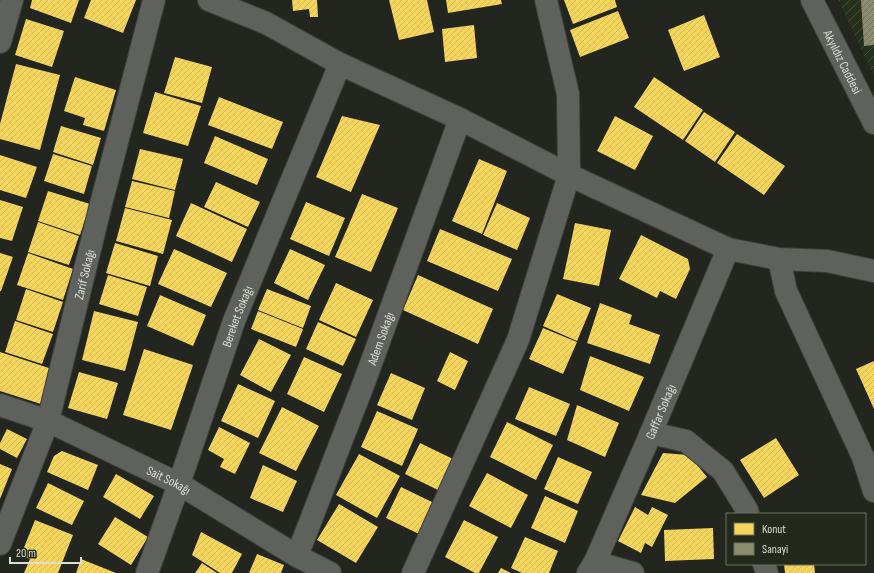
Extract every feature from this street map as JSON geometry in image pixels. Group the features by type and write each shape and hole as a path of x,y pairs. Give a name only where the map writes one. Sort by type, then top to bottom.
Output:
{"street":[{"path":"0,42 12,0"},
{"name":"Zarif Sokağı","path":"0,544 48,421 101,204 154,0"},
{"path":"209,0 266,23 340,64 460,119 569,175 728,249 779,259 827,261 874,271"},
{"path":"413,573 518,340 569,175 568,94 546,0"},
{"name":"Akyıldız Caddesi","path":"812,0 874,123"},
{"name":"Bereket Sokağı","path":"147,573 234,322 340,64"},
{"name":"Adem Sokağı","path":"297,556 368,372 460,119"},
{"name":"Gaffar Sokağı","path":"592,567 651,433 728,249"},
{"path":"779,259 786,292 863,457 874,491"},
{"name":"Sait Sokağı","path":"0,405 48,421 179,484 297,556 330,573"},
{"path":"651,433 686,441 723,471 748,513"},
{"path":"592,567 633,573"}],"shaded area":[{"path":"838,0 874,0 874,76"}],"building: Konut":[{"path":"32,0 79,0 71,23 30,8"},
{"path":"91,0 136,0 123,33 84,18"},
{"path":"292,0 317,0 318,17 310,17 309,9 293,11"},
{"path":"389,0 427,0 434,32 399,40"},
{"path":"446,0 501,0 502,4 448,13"},
{"path":"564,0 615,0 617,7 573,24"},
{"path":"618,11 629,38 580,57 570,30"},
{"path":"704,15 720,57 684,71 668,30"},
{"path":"26,19 64,31 52,67 15,55"},
{"path":"474,25 477,58 445,62 442,29"},
{"path":"175,57 212,67 202,103 164,93"},
{"path":"16,64 60,75 40,150 0,139 0,124"},
{"path":"75,77 116,90 104,131 83,125 85,118 64,111"},
{"path":"654,77 703,110 683,140 634,107"},
{"path":"155,92 201,106 188,146 143,133"},
{"path":"219,97 283,122 272,149 208,125"},
{"path":"704,112 735,132 715,162 685,141"},
{"path":"342,116 380,125 351,192 316,177"},
{"path":"615,116 653,136 635,170 597,151"},
{"path":"61,126 101,138 93,165 53,152"},
{"path":"737,134 785,166 764,195 717,163"},
{"path":"215,136 268,159 257,185 204,163"},
{"path":"140,149 183,159 175,190 132,179"},
{"path":"53,154 92,166 84,194 44,181"},
{"path":"0,155 37,167 26,198 0,190"},
{"path":"479,159 507,171 482,234 452,221"},
{"path":"132,181 175,191 169,218 125,207"},
{"path":"216,182 260,202 248,227 204,207"},
{"path":"48,191 90,204 80,235 38,221"},
{"path":"362,194 398,208 371,272 335,257"},
{"path":"0,200 23,207 12,241 0,238"},
{"path":"306,202 345,218 329,256 290,239"},
{"path":"191,203 247,229 232,262 176,236"},
{"path":"497,203 530,218 517,250 483,235"},
{"path":"125,208 172,220 163,254 116,241"},
{"path":"38,222 79,236 69,265 28,252"},
{"path":"575,223 611,230 599,286 563,279"},
{"path":"440,229 512,259 498,291 427,261"},
{"path":"641,235 688,259 690,269 676,299 660,291 657,298 619,279"},
{"path":"115,243 158,256 150,286 106,273"},
{"path":"174,249 227,273 211,307 158,284"},
{"path":"290,249 325,265 308,300 274,283"},
{"path":"0,253 13,257 1,291 0,291"},
{"path":"28,253 73,269 63,300 17,285"},
{"path":"108,275 147,287 138,316 99,304"},
{"path":"418,275 493,309 478,344 403,310"},
{"path":"336,283 373,300 356,337 319,320"},
{"path":"26,289 63,302 53,332 16,320"},
{"path":"267,289 311,306 303,328 258,310"},
{"path":"557,294 591,308 577,341 543,326"},
{"path":"160,295 206,315 193,346 147,326"},
{"path":"600,303 632,315 629,324 660,335 650,364 587,343"},
{"path":"94,311 138,322 125,371 82,360"},
{"path":"258,311 303,329 296,347 251,329"},
{"path":"15,321 53,334 42,364 5,352"},
{"path":"318,322 356,339 343,366 306,349"},
{"path":"543,328 577,342 563,374 529,359"},
{"path":"259,339 291,355 271,392 240,375"},
{"path":"144,349 193,365 171,430 123,415"},
{"path":"0,352 52,369 41,404 0,391"},
{"path":"450,352 468,361 455,390 437,381"},
{"path":"590,356 644,377 629,411 580,390"},
{"path":"304,357 342,374 324,412 287,394"},
{"path":"874,361 874,409 856,369"},
{"path":"79,372 118,383 107,419 68,408"},
{"path":"391,373 425,388 412,420 377,405"},
{"path":"238,384 275,401 258,438 221,421"},
{"path":"529,387 570,404 556,436 515,419"},
{"path":"577,405 619,423 605,457 567,440"},
{"path":"282,407 319,426 296,471 259,453"},
{"path":"377,411 418,429 402,466 361,447"},
{"path":"507,422 553,445 536,480 490,457"},
{"path":"219,427 250,443 235,474 220,467 224,459 208,450"},
{"path":"7,429 27,439 17,458 0,449 0,443"},
{"path":"776,438 799,475 764,498 740,460"},
{"path":"420,443 453,459 438,490 405,474"},
{"path":"62,451 98,465 88,490 47,472 54,456"},
{"path":"663,453 689,455 707,477 675,503 641,495"},
{"path":"359,454 400,476 377,518 336,495"},
{"path":"558,457 592,472 578,504 544,489"},
{"path":"0,464 12,469 0,499"},
{"path":"263,465 297,481 283,512 250,498"},
{"path":"487,473 528,495 511,528 469,506"},
{"path":"116,474 154,496 140,519 103,497"},
{"path":"48,483 84,501 72,525 36,508"},
{"path":"401,487 434,503 419,534 386,518"},
{"path":"545,496 578,511 565,543 531,528"},
{"path":"339,504 378,527 356,563 317,540"},
{"path":"635,507 648,515 652,507 668,515 652,547 645,543 641,553 618,541"},
{"path":"115,517 148,537 131,565 98,544"},
{"path":"35,520 73,535 58,573 24,573 30,559 21,555"},
{"path":"464,520 498,537 479,573 475,573 445,557"},
{"path":"713,528 714,559 665,561 664,530"},
{"path":"201,532 242,554 232,573 220,573 192,555"},
{"path":"525,537 558,551 549,573 522,573 511,568"},
{"path":"257,554 284,565 281,573 249,573"},
{"path":"81,559 116,573 76,573"},
{"path":"202,563 217,573 195,573"},
{"path":"784,565 814,565 815,573 785,573"},
{"path":"501,568 511,573 498,573"}],"building: Sanayi":[{"path":"861,0 874,0 874,45 864,46"}]}
